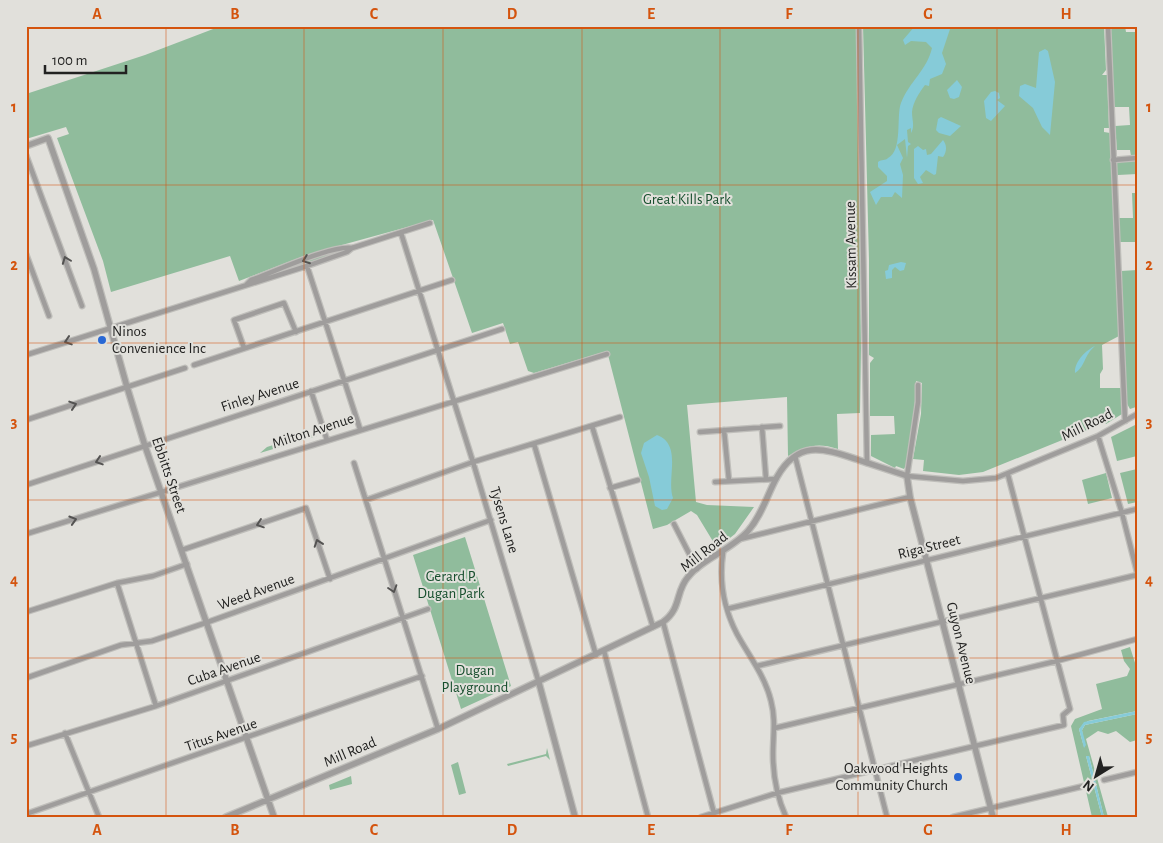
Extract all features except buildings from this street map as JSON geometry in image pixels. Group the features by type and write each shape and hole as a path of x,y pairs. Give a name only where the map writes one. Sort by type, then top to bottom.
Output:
{"street":[{"name":"Kissam Avenue","path":"859,26 868,463"},
{"path":"1108,26 1125,421"},
{"name":"Ebbitts Street","path":"26,146 48,138 94,269 145,446 208,622 274,817"},
{"path":"26,155 82,306"},
{"path":"1113,160 1137,158"},
{"path":"26,355 307,266 347,252 352,248 430,223"},
{"name":"Tysens Lane","path":"401,233 491,520 539,682 575,817"},
{"path":"247,284 251,280 344,246 352,248"},
{"path":"26,254 49,316"},
{"path":"307,266 360,429"},
{"path":"194,365 452,280"},
{"path":"244,348 234,320 284,303 296,332"},
{"name":"Finley Avenue","path":"26,485 502,329"},
{"name":"Milton Avenue","path":"26,534 607,354"},
{"path":"26,420 185,368"},
{"path":"906,476 918,402 918,385"},
{"path":"312,391 327,440"},
{"name":"Mill Road","path":"226,817 438,729 663,622 677,606 686,580 697,569 723,553 740,539 753,524 776,479 795,456 804,451 823,449 906,476 963,482 1008,475 1098,436 1137,414"},
{"path":"366,500 473,462 620,418"},
{"path":"592,426 653,627"},
{"path":"700,432 780,426"},
{"path":"762,428 766,479"},
{"path":"724,430 728,481"},
{"path":"757,666 1137,574 1122,512 1098,436"},
{"path":"534,444 596,655"},
{"path":"795,456 887,817"},
{"path":"354,463 438,729"},
{"path":"701,817 777,793 1064,725 1063,715 1070,709 1008,475"},
{"name":"Guyon Avenue","path":"906,476 993,817"},
{"path":"715,482 776,479"},
{"path":"610,488 638,480"},
{"path":"740,539 910,497"},
{"path":"182,550 306,508 330,579"},
{"name":"Riga Street","path":"727,609 1137,509"},
{"name":"Weed Avenue","path":"26,678 121,646 152,641 208,622 491,520"},
{"path":"674,524 697,569"},
{"path":"723,553 721,579 727,609 736,632 757,666 771,699 776,728 773,765 777,793 786,817"},
{"path":"26,612 117,583 153,576 187,564"},
{"path":"117,583 156,706"},
{"name":"Cuba Avenue","path":"26,746 156,706 428,609"},
{"path":"663,622 714,813"},
{"path":"776,728 1057,661 1137,639"},
{"path":"604,651 648,817"},
{"name":"Titus Avenue","path":"26,814 248,739 422,676"},
{"path":"65,734 99,817"},
{"path":"1104,780 1137,772"},
{"path":"953,817 1084,786"}],"green space":[{"name":"Great Kills Park","path":"221,26 857,26 861,348 860,413 837,414 838,449 812,446 788,456 787,397 687,405 696,502 707,505 754,507 735,534 717,548 697,515 691,511 667,525 653,529 607,351 534,373 528,371 518,342 510,344 503,323 472,333 433,220 309,254 239,281 230,256 111,292 103,261 57,138 69,134 66,127 26,139 26,94 145,55"},
{"path":"863,26 1104,26 1106,70 1102,75 1107,75 1109,128 1104,128 1104,132 1110,133 1119,336 1102,345 1103,369 1100,374 1100,388 1121,388 1122,414 1106,424 1104,421 1092,428 983,472 959,475 923,471 924,460 913,459 921,414 922,383 916,381 914,417 907,464 904,469 896,466 895,468 871,456 871,435 895,434 894,416 870,416 870,363 874,358 869,355 869,260"},
{"path":"1110,26 1125,26 1126,32 1137,32 1137,156 1131,156 1130,150 1117,150 1115,126 1130,125 1129,107 1113,107"},
{"path":"1137,159 1137,174 1118,175 1116,179 1116,162"},
{"path":"1132,193 1137,193 1137,253 1135,242 1120,242 1119,218 1133,218"},
{"path":"339,249 347,250 253,282"},
{"path":"1137,270 1136,407 1130,409 1126,402 1121,271"},
{"path":"1137,424 1137,456 1117,461 1111,437"},
{"path":"307,434 317,436 260,453 267,447"},
{"path":"1137,469 1137,502 1128,504 1120,473"},
{"path":"1106,473 1112,498 1088,504 1082,480"},
{"name":"Gerard P. Dugan Park","path":"465,537 511,686 461,709 413,555"},
{"path":"1130,647 1136,666 1137,711 1088,721 1079,729 1084,747 1082,730 1085,725 1137,714 1137,740 1130,742 1116,731 1108,734 1098,731 1086,739 1108,817 1104,817 1089,756 1086,756 1102,817 1092,817 1071,726 1075,719 1102,709 1096,684 1127,676 1130,669 1124,661 1121,650"},
{"path":"547,748 550,760 546,756 508,766 507,764 546,754"},
{"path":"458,762 466,793 459,795 451,765"},
{"path":"351,776 352,784 330,790 329,785"}],"water":[{"path":"915,26 951,26 942,53 946,64 942,74 930,79 929,86 925,85 915,101 912,112 913,125 911,133 911,128 907,130 908,142 911,144 908,146 907,158 905,139 897,145 903,158 900,164 903,175 902,198 895,192 892,197 881,197 876,205 870,192 887,181 887,176 878,167 878,162 887,159 896,148 901,103 930,56 932,48 926,42 911,41 905,45 903,40"},
{"path":"1045,49 1048,51 1055,82 1050,135 1042,127 1033,108 1019,96 1020,86 1025,84 1036,88 1039,52"},
{"path":"957,80 962,87 959,97 950,98 947,90"},
{"path":"991,92 999,93 1000,98 997,100 1005,106 991,121 986,118 984,101"},
{"path":"941,117 961,126 950,136 939,133 936,130 938,119"},
{"path":"943,140 946,150 943,157 938,156 936,174 934,175 926,170 920,177 923,183 918,184 914,178 914,149 918,146 923,150 926,149 927,155 931,154"},
{"path":"901,262 906,263 904,270 900,271 895,267 892,270 892,278 886,279 885,271 888,270 889,265"},
{"path":"1095,346 1091,349 1081,368 1075,373 1076,365 1081,357 1088,350"},
{"path":"657,435 665,440 672,454 671,490 673,498 667,509 662,510 655,506 649,477 641,453 644,443"},
{"path":"1137,711 1137,714 1085,725 1082,730 1086,745 1084,748 1079,729 1084,722"},
{"path":"1086,756 1089,756 1104,817 1102,817"}],"place":[{"name":"Ninos Convenience Inc","path":"102,340"},
{"name":"Oakwood Heights Community Church","path":"958,777"}],"park label":[{"name":"Dugan Playground","path":"475,678"}]}
